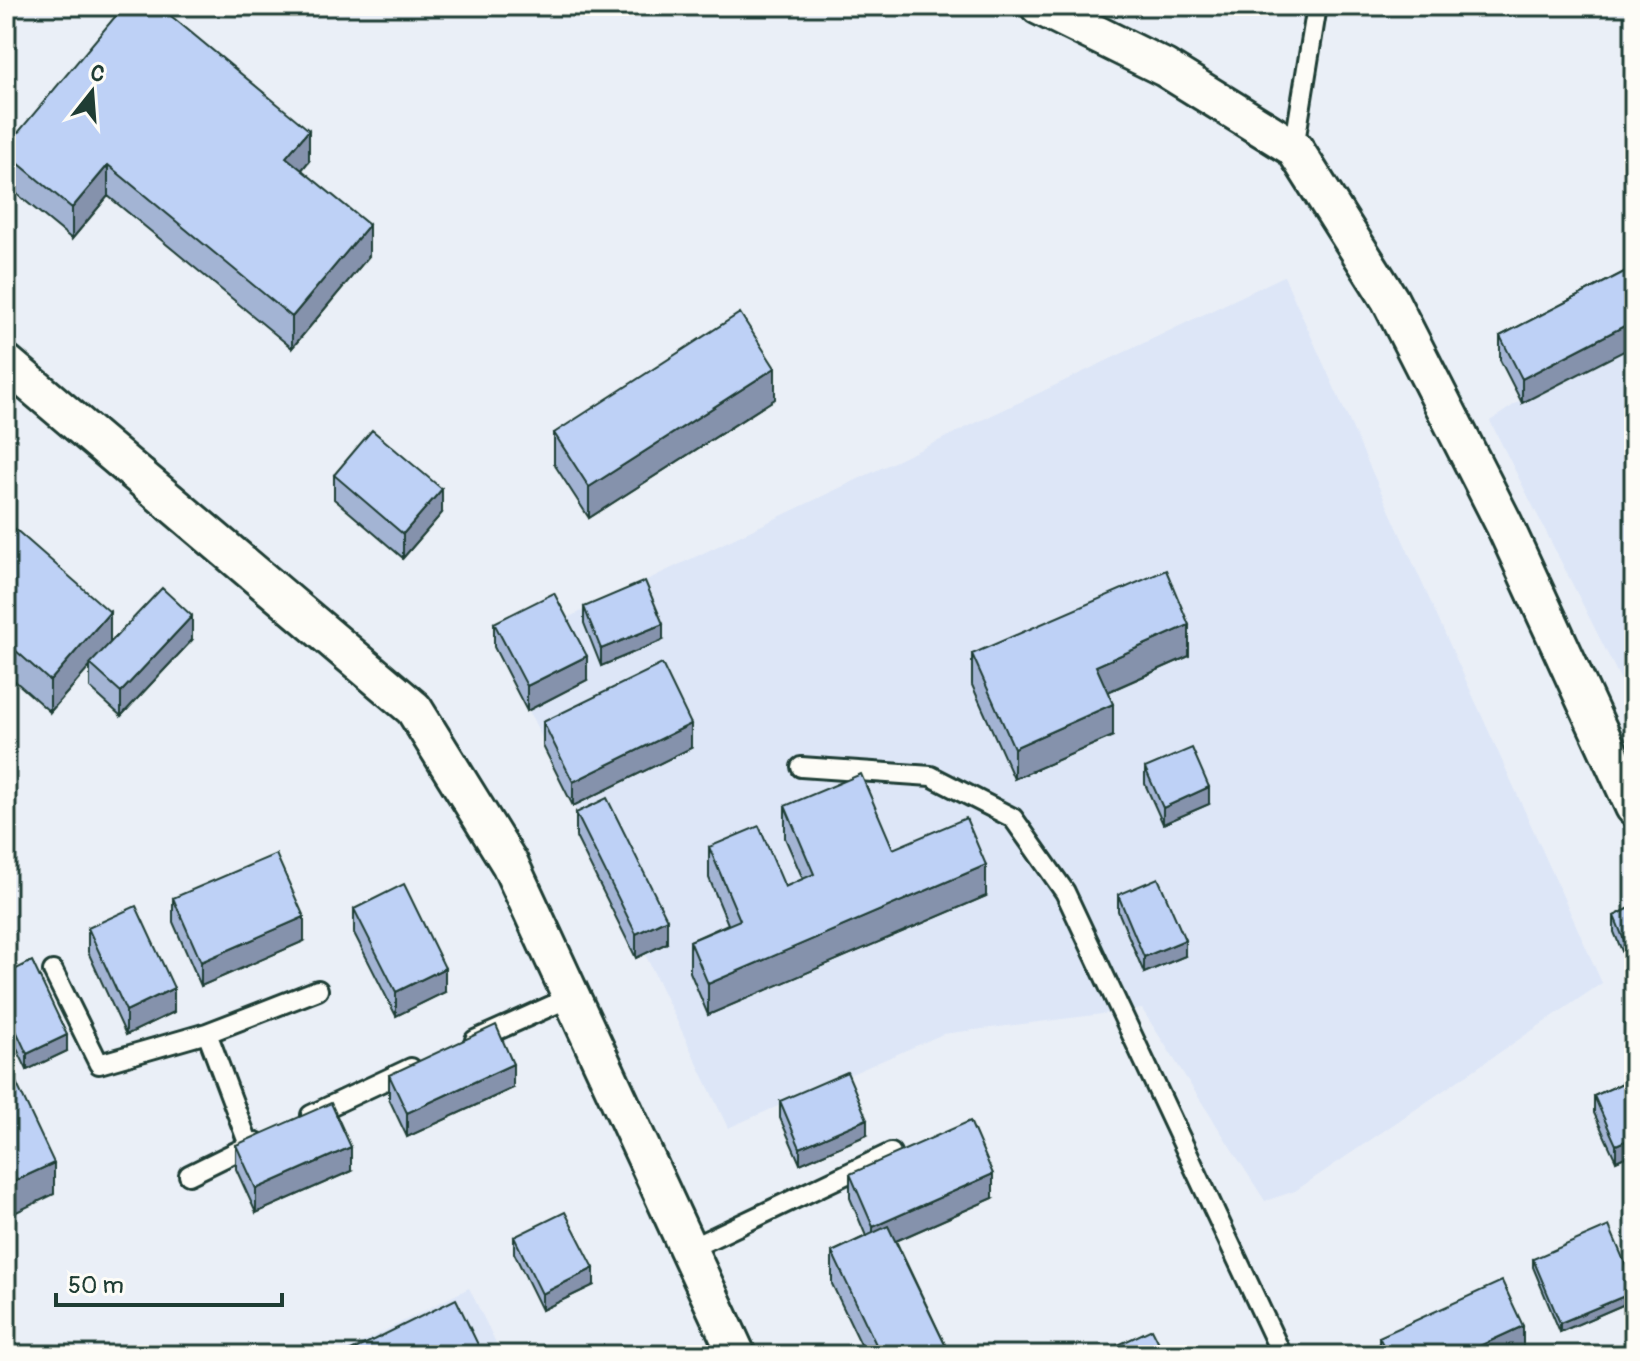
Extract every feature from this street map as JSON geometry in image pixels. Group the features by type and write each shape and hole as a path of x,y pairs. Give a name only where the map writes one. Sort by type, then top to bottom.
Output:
{"street":[{"path":"1039,6 1165,68 1294,148 1390,300 1504,524 1634,807"},
{"path":"6,363 414,709 510,864 737,1355"}],"lane":[{"path":"1294,148 1317,6"},
{"path":"801,767 931,776 1013,818 1065,892 1282,1355"},
{"path":"53,971 99,1064 207,1033 318,990"},
{"path":"456,1048 571,997"},
{"path":"207,1033 249,1145"},
{"path":"189,1175 427,1061"},
{"path":"687,1250 891,1153"}],"shaded area":[{"path":"1284,276 1602,983 1295,1191 1265,1201 1142,1009 943,1034 728,1128 500,650"},
{"path":"1634,344 1634,706 1490,421 1524,398"},
{"path":"469,1288 502,1355 337,1355"}],"building":[{"path":"124,6 159,6 309,130 286,157 369,225 292,317 108,165 72,208 6,153 6,147"},
{"path":"1634,267 1634,321 1522,379 1500,336"},
{"path":"740,313 775,368 589,487 554,433"},
{"path":"372,430 442,489 403,534 334,475"},
{"path":"1634,432 1634,448 1628,434"},
{"path":"6,521 110,612 50,681 6,642"},
{"path":"1166,570 1189,625 1096,666 1113,704 1014,748 972,654"},
{"path":"645,581 663,624 601,649 584,607"},
{"path":"162,588 192,616 121,692 90,664"},
{"path":"554,593 587,656 527,686 494,623"},
{"path":"662,664 691,724 573,782 543,722"},
{"path":"1192,748 1209,787 1163,808 1145,768"},
{"path":"861,774 893,849 966,818 986,865 708,984 690,941 740,920 709,847 759,826 785,887 814,874 785,806"},
{"path":"607,798 667,919 636,934 576,813"},
{"path":"276,854 304,917 201,962 173,898"},
{"path":"1158,878 1185,940 1144,957 1118,895"},
{"path":"404,884 445,968 396,992 354,909"},
{"path":"136,906 174,988 126,1011 88,928"},
{"path":"1634,906 1634,964 1614,916"},
{"path":"32,961 67,1035 27,1054 6,1009 6,974"},
{"path":"496,1025 513,1064 407,1113 389,1075"},
{"path":"6,1061 54,1163 6,1185"},
{"path":"847,1072 867,1119 800,1148 780,1101"},
{"path":"1634,1078 1634,1137 1616,1145 1594,1096"},
{"path":"331,1103 351,1147 256,1189 236,1145"},
{"path":"970,1121 993,1174 873,1227 850,1174"},
{"path":"565,1212 594,1268 542,1294 514,1237"},
{"path":"888,1226 950,1355 881,1355 832,1252"},
{"path":"1609,1226 1634,1284 1634,1292 1560,1323 1533,1259"},
{"path":"1502,1281 1523,1326 1460,1355 1388,1355 1379,1337"},
{"path":"456,1299 483,1355 343,1355"},
{"path":"1152,1329 1165,1355 1097,1355"}]}
